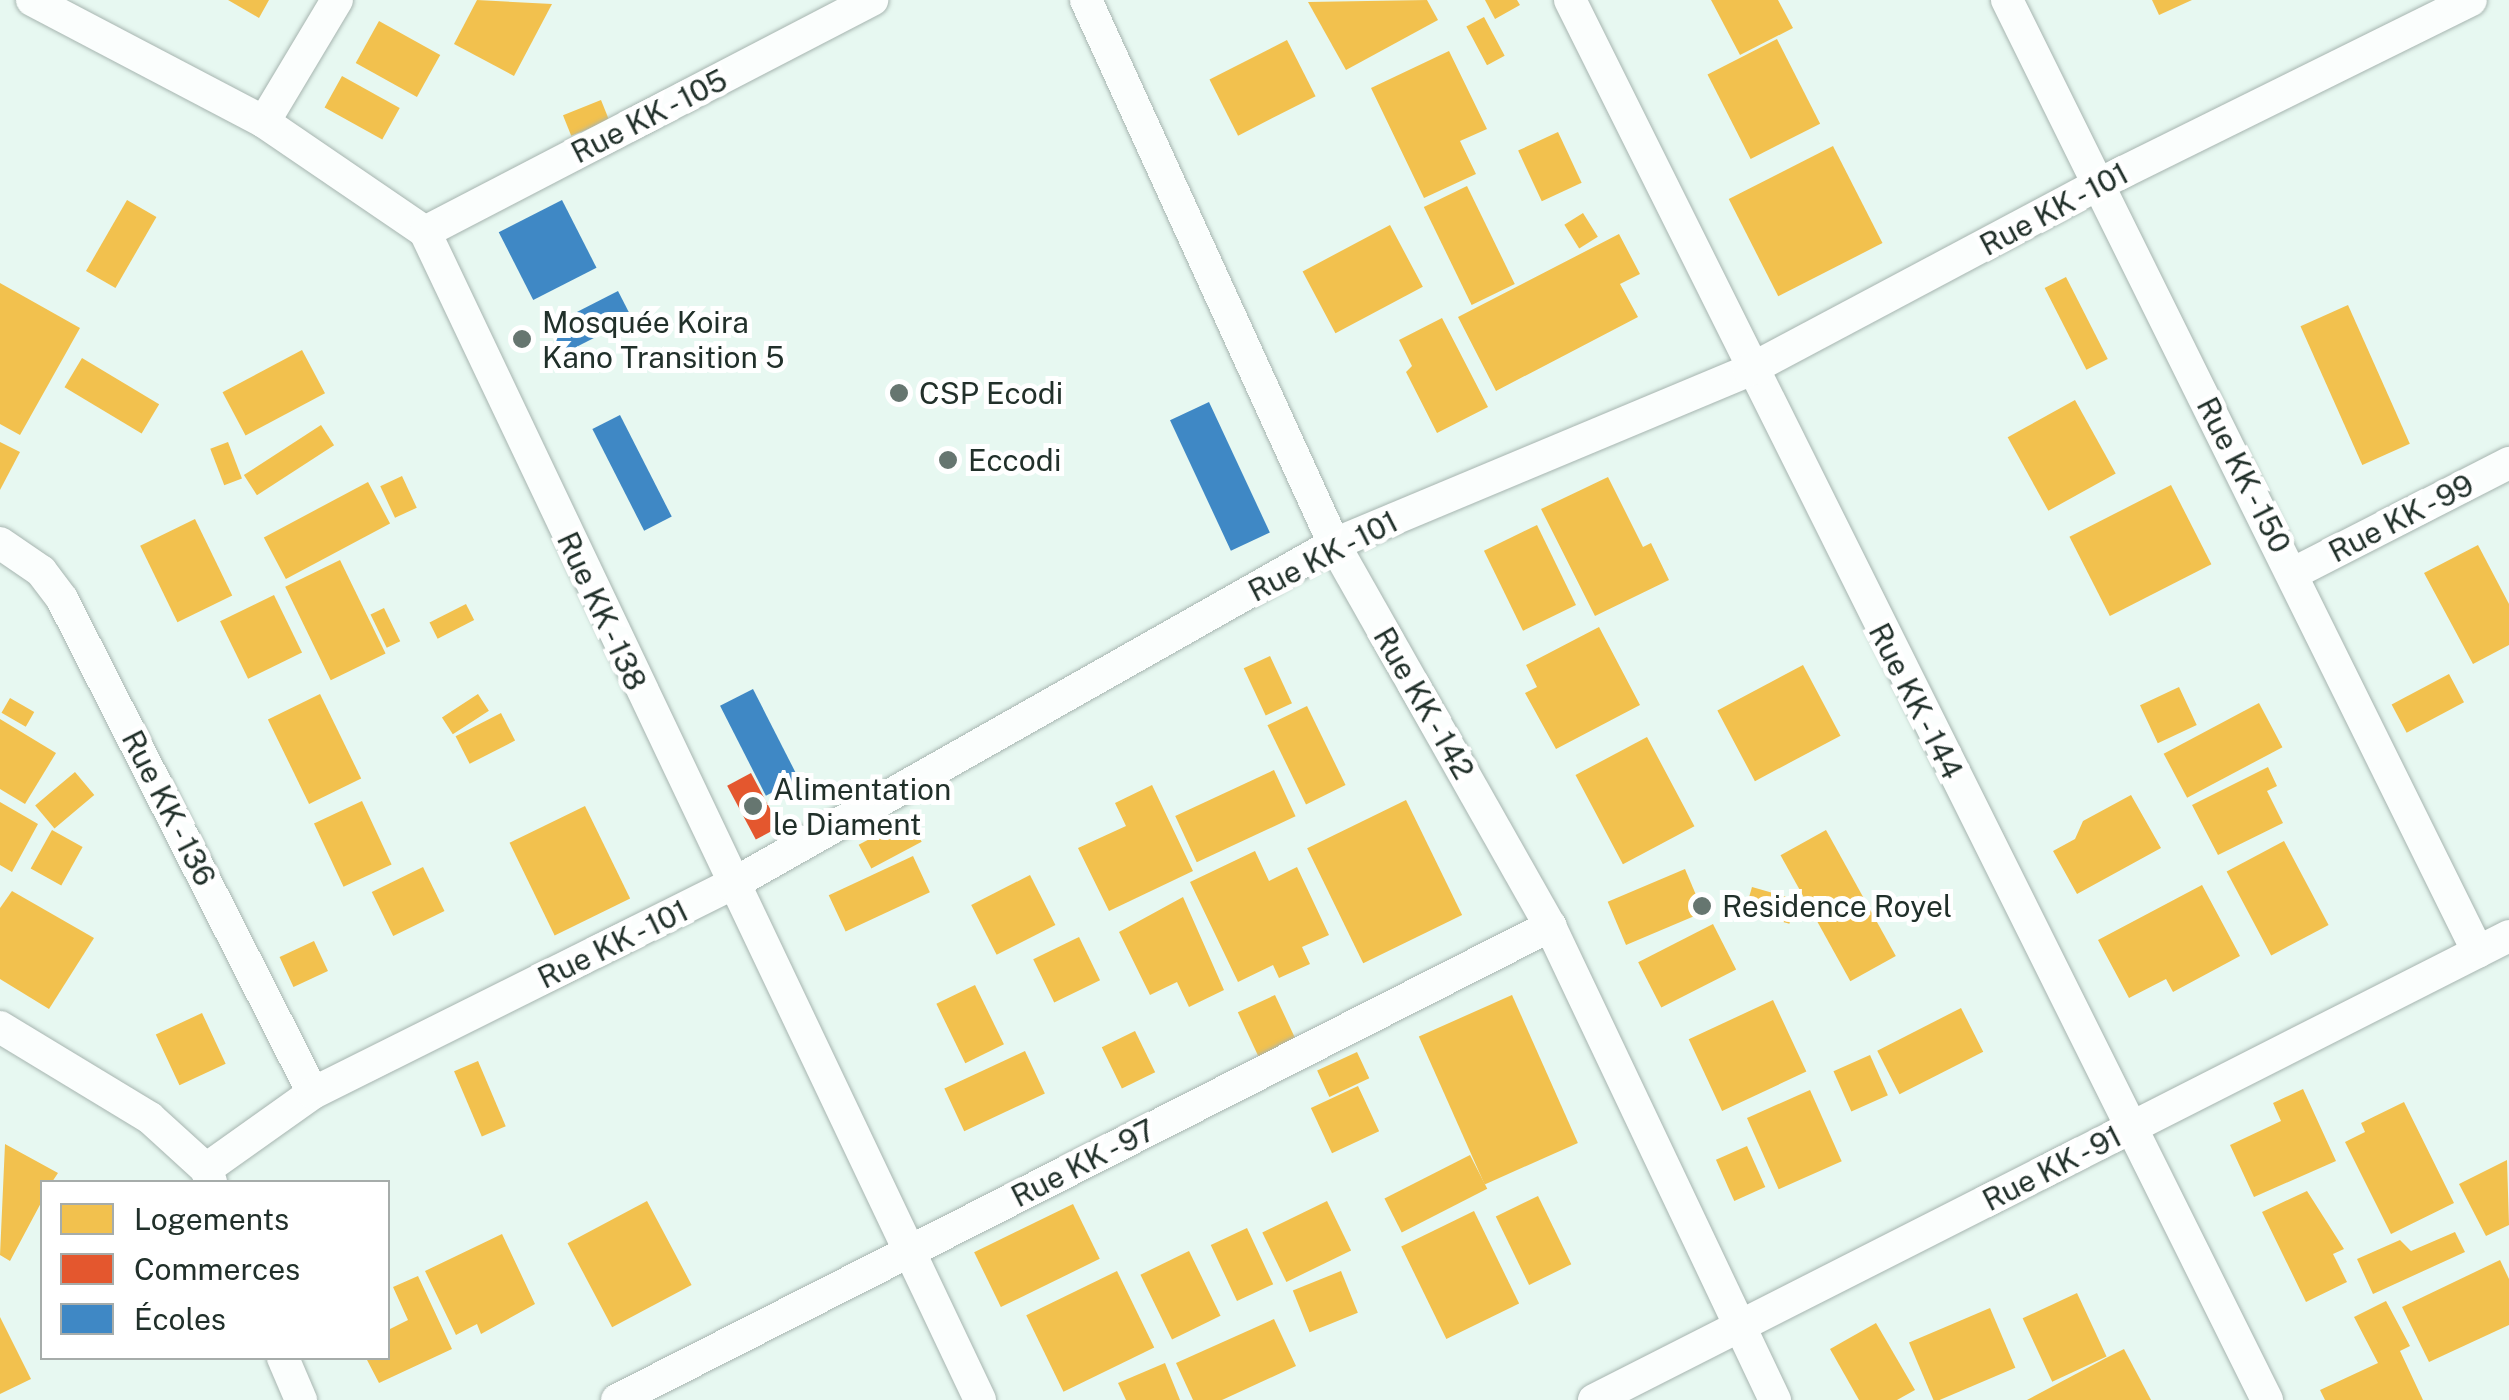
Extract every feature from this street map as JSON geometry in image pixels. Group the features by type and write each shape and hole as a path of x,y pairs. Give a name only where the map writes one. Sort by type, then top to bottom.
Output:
{"street":[{"path":"32,0 264,122 425,232"},
{"path":"264,122 337,0"},
{"name":"Rue KK - 105","path":"425,232 872,0"},
{"name":"Rue KK - 142","path":"1086,0 1334,544 1550,926 1776,1400"},
{"name":"Rue KK - 144","path":"1570,0 1749,370 2267,1400"},
{"name":"Rue KK - 150","path":"2007,0 2478,952"},
{"name":"Rue KK - 101","path":"209,1176 313,1093 731,885 1334,544 1749,370 2097,185 2470,0"},
{"name":"Rue KK - 138","path":"425,232 731,885 980,1400"},
{"name":"Rue KK - 99","path":"2294,574 2509,462"},
{"name":"Rue KK - 136","path":"0,543 41,572 62,599 313,1093"},
{"name":"Rue KK - 97","path":"617,1400 1550,926"},
{"name":"Rue KK - 91","path":"1594,1400 2509,936"},
{"path":"0,1027 150,1118 209,1176"},
{"path":"285,1360 301,1400"}],"building: Logements":[{"path":"228,0 269,0 259,18"},
{"path":"477,0 552,4 514,76 454,44"},
{"path":"1427,0 1438,20 1346,70 1308,2"},
{"path":"1485,0 1517,0 1520,5 1495,19"},
{"path":"1711,0 1778,0 1793,28 1740,55"},
{"path":"2152,0 2192,0 2159,15"},
{"path":"1484,17 1505,56 1487,65 1466,26"},
{"path":"379,21 440,55 417,97 356,63"},
{"path":"1777,39 1820,124 1751,159 1708,74"},
{"path":"1287,40 1316,96 1238,136 1209,79"},
{"path":"1449,51 1487,129 1460,141 1476,174 1424,198 1371,88"},
{"path":"342,76 400,108 382,139 325,107"},
{"path":"601,100 609,120 571,136 563,115"},
{"path":"1558,132 1582,183 1542,201 1518,151"},
{"path":"1833,146 1882,243 1778,296 1729,199"},
{"path":"1467,186 1515,284 1472,305 1424,207"},
{"path":"127,200 156,217 115,288 86,271"},
{"path":"1583,213 1598,237 1579,248 1564,225"},
{"path":"1390,225 1423,287 1335,333 1303,271"},
{"path":"1619,234 1640,274 1620,284 1638,317 1496,391 1458,317"},
{"path":"2066,277 2108,359 2086,370 2045,288"},
{"path":"0,283 80,328 20,435 0,424"},
{"path":"2348,305 2410,444 2362,465 2300,326"},
{"path":"1442,318 1488,407 1437,433 1406,372 1412,366 1399,340"},
{"path":"302,350 325,393 246,436 223,392"},
{"path":"82,358 159,404 142,433 64,387"},
{"path":"2075,400 2116,473 2048,511 2008,437"},
{"path":"321,425 334,445 257,495 244,475"},
{"path":"0,442 20,452 0,490"},
{"path":"228,442 242,478 224,485 210,449"},
{"path":"402,476 417,508 395,518 380,486"},
{"path":"1608,477 1643,547 1651,543 1669,580 1595,616 1541,509"},
{"path":"368,482 390,523 286,579 264,537"},
{"path":"2171,485 2211,564 2110,616 2069,537"},
{"path":"195,519 232,595 177,622 140,546"},
{"path":"1537,525 1576,605 1523,631 1484,551"},
{"path":"2478,545 2509,604 2509,645 2473,664 2424,573"},
{"path":"340,560 386,653 331,680 285,587"},
{"path":"274,595 302,653 248,679 220,621"},
{"path":"466,604 474,620 438,639 429,623"},
{"path":"384,608 400,641 387,648 371,615"},
{"path":"1599,627 1640,705 1556,749 1525,693 1537,687 1526,665"},
{"path":"1270,656 1292,703 1266,715 1244,668"},
{"path":"1803,665 1841,736 1755,781 1717,711"},
{"path":"2449,674 2464,702 2407,733 2392,705"},
{"path":"2179,687 2197,725 2158,743 2140,705"},
{"path":"320,694 361,778 309,804 268,719"},
{"path":"478,694 489,711 453,734 442,717"},
{"path":"10,698 34,712 26,727 2,713"},
{"path":"2259,703 2282,747 2187,798 2164,754"},
{"path":"1307,706 1346,785 1306,804 1267,725"},
{"path":"501,713 515,741 470,764 456,736"},
{"path":"0,719 56,753 25,804 0,789"},
{"path":"1647,737 1694,826 1623,864 1575,775"},
{"path":"2268,767 2277,786 2267,791 2283,823 2218,855 2192,805"},
{"path":"1274,770 1296,816 1197,862 1175,816"},
{"path":"75,772 94,795 54,828 35,805"},
{"path":"1152,785 1193,871 1109,911 1078,848 1126,826 1115,803"},
{"path":"2131,795 2161,848 2077,894 2053,851 2075,839 2083,821"},
{"path":"1406,800 1462,915 1363,963 1307,848"},
{"path":"362,801 392,864 344,887 314,823"},
{"path":"0,802 38,824 12,872 0,865"},
{"path":"585,806 630,899 555,935 510,843"},
{"path":"909,818 922,842 871,869 859,845"},
{"path":"52,830 83,847 61,885 31,868"},
{"path":"1826,830 1896,956 1850,981 1781,855"},
{"path":"2284,841 2329,925 2271,955 2227,872"},
{"path":"1255,851 1269,881 1297,867 1329,935 1302,947 1310,964 1279,978 1273,965 1238,982 1190,882"},
{"path":"913,856 930,892 846,932 829,895"},
{"path":"423,867 444,911 393,936 372,892"},
{"path":"1685,869 1703,912 1626,945 1608,902"},
{"path":"1030,875 1055,925 997,955 971,905"},
{"path":"2202,885 2240,956 2173,992 2166,979 2129,998 2098,940"},
{"path":"1752,887 1796,900 1789,924 1745,911"},
{"path":"12,891 94,938 49,1009 0,979 0,908"},
{"path":"1183,897 1224,990 1189,1007 1177,982 1150,995 1119,932"},
{"path":"1713,924 1736,969 1661,1008 1638,962"},
{"path":"1079,937 1100,980 1054,1002 1033,959"},
{"path":"314,941 328,971 294,987 280,957"},
{"path":"975,985 1004,1044 965,1063 936,1004"},
{"path":"1275,995 1297,1041 1259,1059 1238,1012"},
{"path":"1512,995 1578,1143 1485,1184 1419,1036"},
{"path":"1773,1000 1806,1072 1722,1111 1689,1039"},
{"path":"1961,1008 1983,1052 1899,1094 1877,1051"},
{"path":"202,1013 226,1064 179,1085 156,1035"},
{"path":"1135,1031 1155,1072 1122,1089 1102,1047"},
{"path":"1025,1051 1045,1094 964,1131 944,1089"},
{"path":"1357,1052 1369,1078 1329,1097 1317,1071"},
{"path":"1870,1055 1888,1095 1851,1111 1833,1071"},
{"path":"478,1061 506,1126 482,1137 454,1071"},
{"path":"1358,1086 1379,1131 1332,1153 1311,1108"},
{"path":"2303,1089 2336,1161 2254,1197 2230,1145 2281,1121 2273,1103"},
{"path":"1810,1090 1842,1161 1779,1189 1747,1118"},
{"path":"2404,1102 2454,1203 2391,1234 2345,1142 2365,1132 2361,1123"},
{"path":"5,1144 58,1173 53,1180 40,1180 40,1205 10,1261 0,1255"},
{"path":"1747,1146 1765,1187 1734,1201 1716,1160"},
{"path":"1470,1155 1487,1189 1402,1232 1384,1199"},
{"path":"2507,1160 2509,1225 2486,1236 2459,1184"},
{"path":"2307,1191 2344,1249 2333,1254 2347,1282 2306,1302 2262,1212"},
{"path":"1538,1196 1571,1264 1529,1285 1496,1217"},
{"path":"647,1201 692,1285 612,1327 568,1243"},
{"path":"1327,1201 1351,1250 1286,1282 1262,1233"},
{"path":"1073,1204 1100,1259 1001,1307 974,1252"},
{"path":"1474,1211 1519,1304 1446,1339 1401,1247"},
{"path":"1247,1228 1273,1284 1237,1301 1211,1245"},
{"path":"2455,1232 2465,1252 2373,1294 2357,1259 2400,1240 2411,1251"},
{"path":"502,1234 535,1304 481,1334 477,1324 456,1335 425,1271"},
{"path":"1189,1251 1221,1316 1172,1339 1140,1275"},
{"path":"2500,1260 2509,1279 2509,1325 2429,1362 2402,1307"},
{"path":"1117,1271 1154,1347 1063,1392 1026,1315"},
{"path":"1341,1271 1358,1313 1310,1332 1293,1290"},
{"path":"418,1276 452,1349 379,1383 367,1360 390,1360 390,1329 408,1320 393,1287"},
{"path":"2077,1293 2107,1356 2052,1382 2023,1318"},
{"path":"2386,1301 2410,1346 2400,1351 2423,1400 2325,1400 2320,1390 2378,1363 2354,1317"},
{"path":"1990,1308 2015,1368 1933,1400 1909,1342"},
{"path":"0,1317 31,1379 0,1394"},
{"path":"1274,1319 1296,1366 1222,1400 1193,1400 1176,1363"},
{"path":"1876,1323 1915,1390 1897,1400 1859,1400 1830,1349"},
{"path":"2124,1349 2151,1400 2027,1400 2106,1358"},
{"path":"1165,1363 1180,1400 1126,1400 1118,1383"}],"building: Commerces":[{"path":"751,773 780,827 756,840 727,786"}],"building: Écoles":[{"path":"562,200 597,268 533,300 499,232"},
{"path":"618,291 632,319 563,354 549,326"},
{"path":"1209,402 1270,533 1231,551 1170,420"},
{"path":"620,415 672,517 644,531 592,429"},
{"path":"753,689 799,779 766,796 720,706"}],"place":[{"name":"Mosquée Koira Kano Transition 5","path":"522,339"},
{"name":"CSP Ecodi","path":"899,393"},
{"name":"Eccodi","path":"948,460"},
{"name":"Alimentation le Diament","path":"753,806"},
{"name":"Residence Royel","path":"1702,906"}]}
